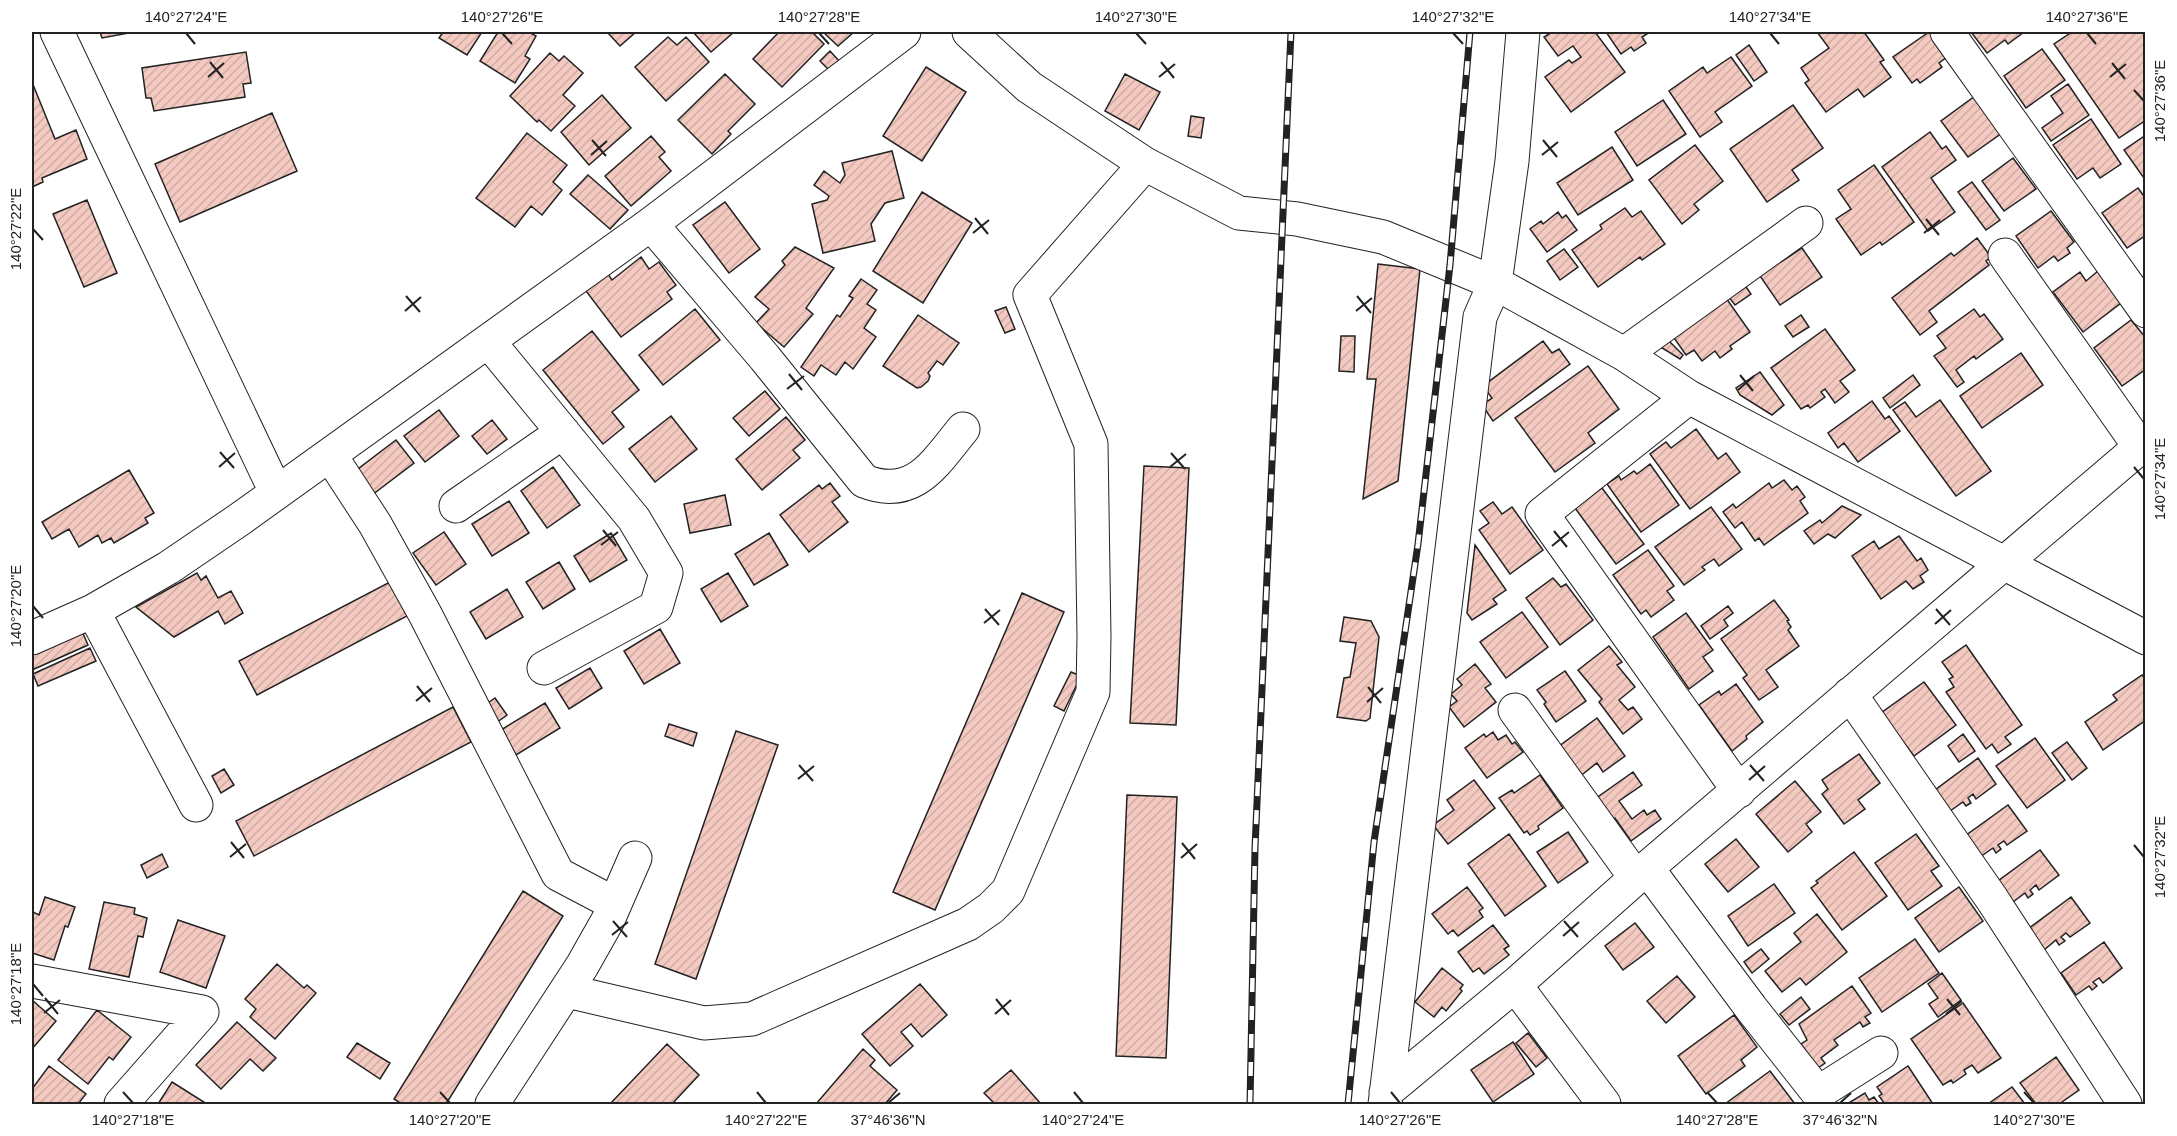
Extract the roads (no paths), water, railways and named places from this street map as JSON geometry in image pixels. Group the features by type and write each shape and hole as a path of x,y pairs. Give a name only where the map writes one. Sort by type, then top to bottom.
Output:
{"street":[{"path":"57,32 276,492"},
{"path":"32,638 93,611 168,568 240,519 651,224 904,32"},
{"path":"969,32 1029,87 1145,164 1239,213 1297,219 1383,237 1495,283 1624,354 1689,397 2145,638"},
{"path":"1385,1098 1480,317 1495,283 1512,161 1523,32"},
{"path":"1947,32 2145,311"},
{"path":"567,991 704,1023 752,1019 968,924 991,908 1008,891 1093,692 1091,444 1030,295 1145,164"},
{"path":"1624,354 1806,223"},
{"path":"651,224 765,358 864,481 878,487 896,488 924,476 963,429"},
{"path":"1385,1098 1642,873 2143,445 2005,255"},
{"path":"488,341 634,519 666,573 656,607 544,668"},
{"path":"1689,397 1542,514 1739,791"},
{"path":"456,506 563,432"},
{"path":"330,455 375,524 425,614 558,874 615,904"},
{"path":"93,611 196,805"},
{"path":"1850,694 1992,899 2123,1104"},
{"path":"1515,710 1818,1093 1881,1053"},
{"path":"492,1104 567,991 615,904 635,858"},
{"path":"32,981 202,1012 121,1104"},
{"path":"1515,985 1604,1104"}],"railway":[{"path":"1250,1104 1255,848 1291,32"},
{"path":"1348,1104 1374,842 1418,544 1450,265 1470,32"}]}
